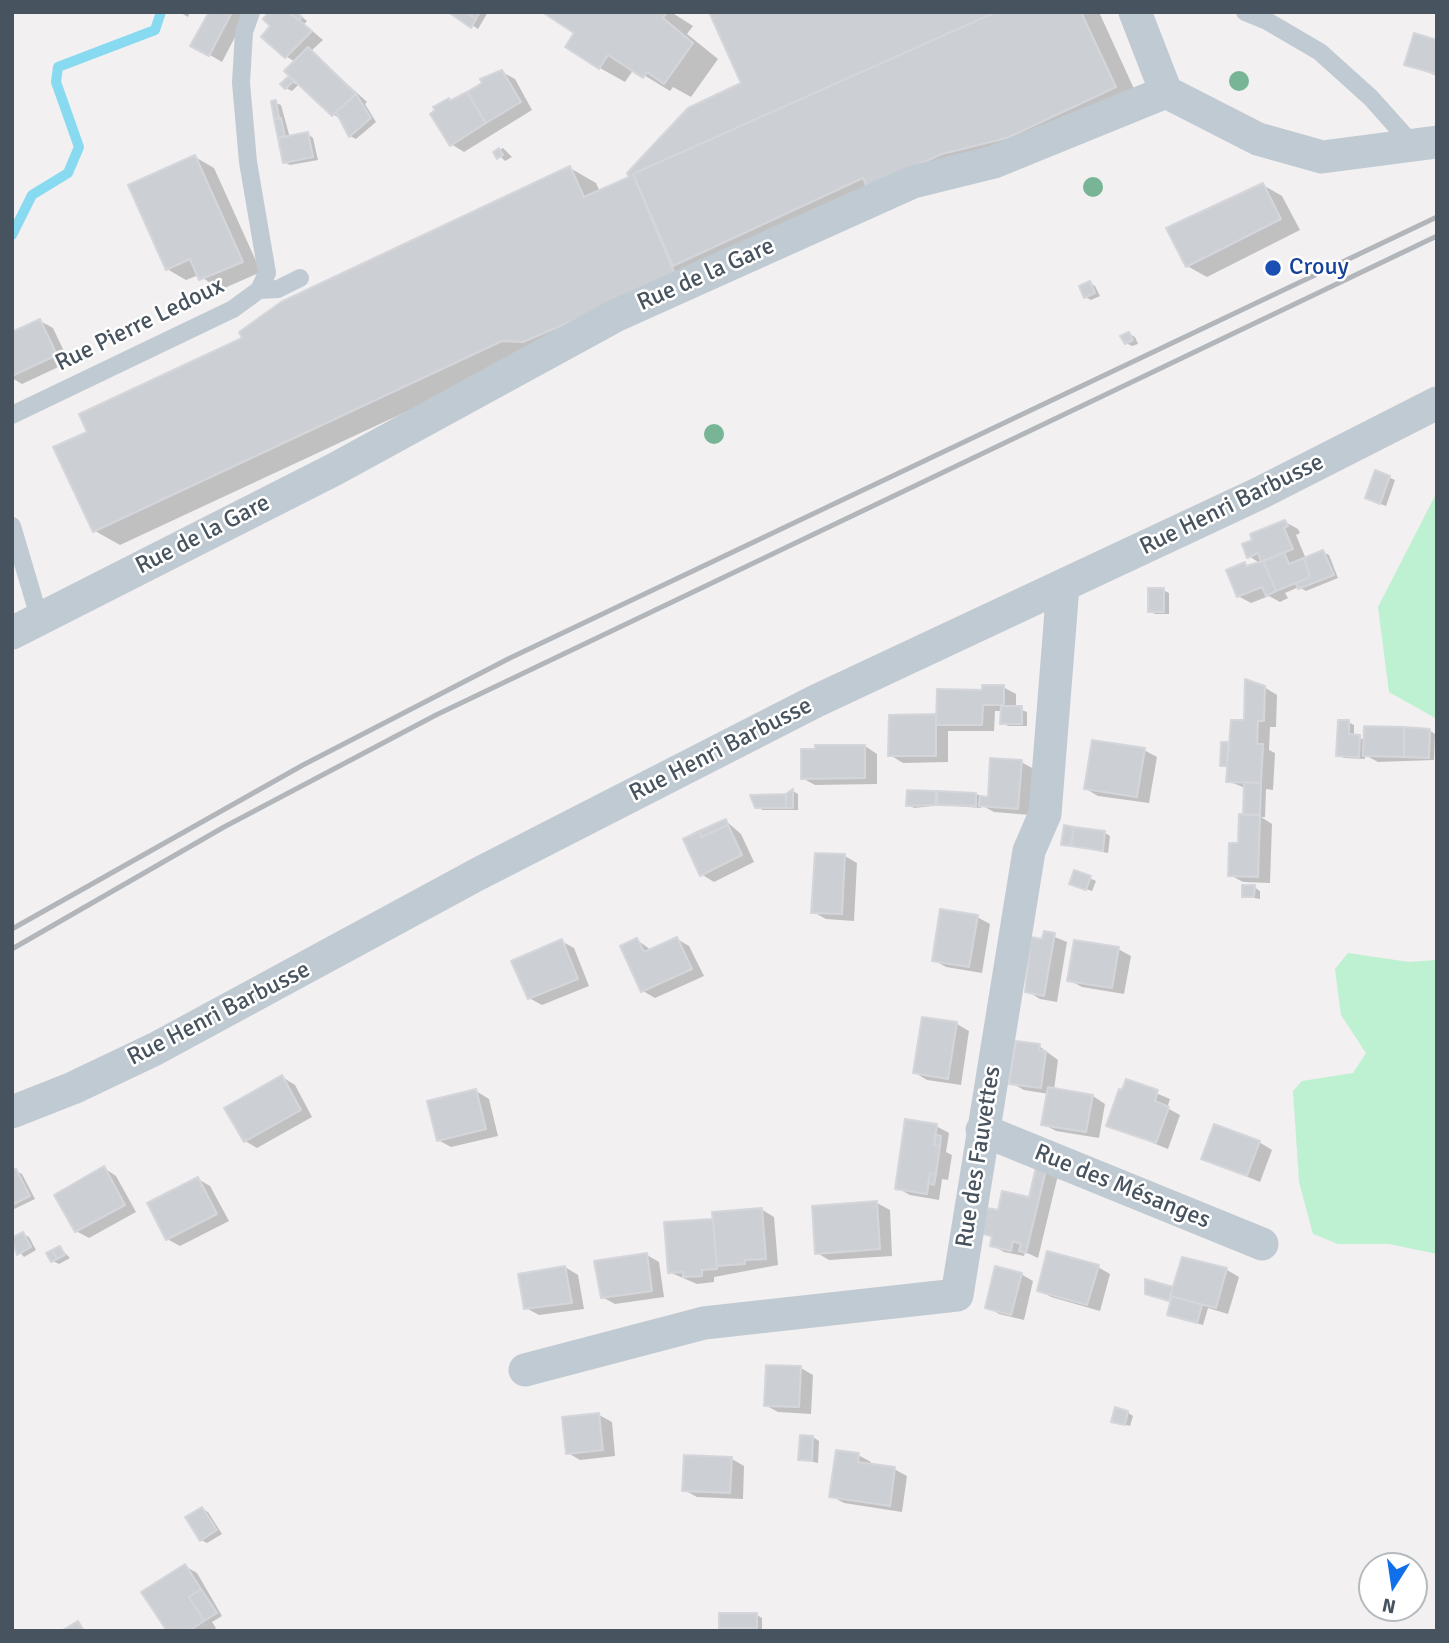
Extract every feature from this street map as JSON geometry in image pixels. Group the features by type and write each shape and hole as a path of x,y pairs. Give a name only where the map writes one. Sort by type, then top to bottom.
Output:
{"street":[{"path":"1135,12 1166,92 1258,139 1322,157 1425,144"},
{"name":"Rue de la Gare","path":"26,625 335,469 615,316 913,182 994,162 1166,92"},
{"name":"Rue Henri Barbusse","path":"12,1112 73,1088 155,1049 478,874 816,701 1260,493 1437,403"},
{"name":"Rue des Fauvettes","path":"525,1370 704,1323 957,1295 1029,851 1045,814 1063,586"},
{"name":"Rue des Mésanges","path":"982,1130 1262,1244"}],"lane":[{"name":"Rue Pierre Ledoux","path":"12,415 233,309 259,290 267,272 248,162 241,83 244,32 251,12"},
{"path":"1245,12 1320,52 1425,144"},
{"path":"259,290 278,289 300,278"},
{"path":"12,526 26,625"}],"green space":[{"path":"1437,492 1437,719 1389,692 1378,607"},
{"path":"1348,953 1409,962 1437,960 1437,1254 1389,1244 1338,1244 1313,1234 1299,1182 1293,1091 1302,1081 1353,1073 1366,1053 1341,1015 1335,969"}],"building":[{"path":"209,12 232,12 209,56 190,46"},
{"path":"269,12 289,12 312,31 285,58 261,37 270,26 263,19"},
{"path":"289,12 297,12 302,17 299,21"},
{"path":"448,12 465,12 476,19 471,28"},
{"path":"465,12 480,12 476,19"},
{"path":"542,12 667,12 663,18 693,43 664,84 647,72 643,78 608,55 599,69 565,47 574,33"},
{"path":"709,12 996,12 633,174 676,277 523,342 502,341 93,532 53,447 87,432 79,414 242,338 239,332 281,302 570,166 584,197 629,177 627,173 688,108 741,83"},
{"path":"996,12 1081,12 1116,87 1007,138 942,154 867,187 863,178 673,266 633,174"},
{"path":"1414,33 1437,40 1437,74 1404,65"},
{"path":"308,47 356,94 332,116 284,71"},
{"path":"502,70 521,102 486,123 467,92 482,83 480,79"},
{"path":"289,76 294,81 285,89 280,84"},
{"path":"467,92 486,123 450,146 430,114 435,110 433,107"},
{"path":"356,94 371,118 349,137 336,112"},
{"path":"276,100 279,118 274,119 271,101"},
{"path":"281,118 285,137 278,138 274,119"},
{"path":"308,132 313,157 283,163 278,138"},
{"path":"499,148 503,155 497,159 493,152"},
{"path":"195,155 243,262 199,280 190,259 166,270 128,185"},
{"path":"1263,183 1281,219 1186,267 1166,228"},
{"path":"1090,281 1095,293 1084,298 1079,286"},
{"path":"40,319 57,355 12,376 12,332"},
{"path":"1129,332 1133,340 1125,344 1120,336"},
{"path":"1375,470 1390,476 1380,504 1365,498"},
{"path":"1285,520 1288,526 1284,528 1293,549 1261,562 1258,553 1247,558 1242,544 1252,540 1250,534"},
{"path":"1323,550 1334,575 1298,589 1296,583 1310,577 1304,558"},
{"path":"1284,552 1289,564 1304,558 1310,577 1276,591 1263,561"},
{"path":"1263,561 1276,591 1266,596 1262,587 1237,597 1226,570 1245,562 1246,566"},
{"path":"1148,588 1164,588 1164,612 1148,612"},
{"path":"1245,679 1265,686 1264,721 1258,721 1257,744 1263,744 1261,783 1226,782 1231,720 1244,720"},
{"path":"982,685 1004,685 1004,705 983,705 982,725 936,725 937,689 982,690"},
{"path":"1001,706 1022,706 1022,724 1000,724"},
{"path":"936,714 936,756 888,756 889,715"},
{"path":"1338,720 1349,720 1349,734 1360,735 1359,757 1336,756"},
{"path":"1364,726 1404,727 1404,757 1363,756"},
{"path":"1404,727 1430,729 1429,758 1404,757"},
{"path":"1092,740 1145,748 1137,797 1084,789"},
{"path":"1221,742 1228,742 1227,766 1220,766"},
{"path":"815,745 865,745 865,778 801,779 801,749 815,749"},
{"path":"990,758 1022,760 1018,809 979,806 980,796 988,797"},
{"path":"1244,782 1261,783 1260,815 1243,815"},
{"path":"793,789 793,808 786,808 786,794"},
{"path":"907,790 936,791 935,805 906,806"},
{"path":"937,791 976,793 976,806 937,805"},
{"path":"786,794 786,808 755,808 750,795"},
{"path":"1239,814 1260,815 1258,877 1228,876 1229,843 1238,843"},
{"path":"726,819 728,825 702,837 699,831"},
{"path":"728,825 742,855 700,876 683,839 699,831 702,837"},
{"path":"1064,825 1074,827 1071,846 1061,845"},
{"path":"1074,827 1105,831 1103,851 1071,846"},
{"path":"815,853 845,854 842,914 811,913"},
{"path":"1074,870 1091,876 1086,890 1069,884"},
{"path":"1242,885 1255,885 1254,897 1242,897"},
{"path":"940,909 978,915 969,967 932,961"},
{"path":"1044,931 1055,933 1044,996 1025,992 1031,937 1042,939"},
{"path":"677,937 692,969 641,992 620,946 637,938 644,952"},
{"path":"562,939 578,979 528,999 511,961"},
{"path":"1074,940 1119,947 1112,988 1067,981"},
{"path":"922,1017 957,1022 948,1079 913,1073"},
{"path":"1016,1041 1040,1044 1039,1050 1046,1051 1041,1088 1009,1084"},
{"path":"282,1075 301,1110 244,1142 224,1108"},
{"path":"1126,1079 1158,1090 1155,1101 1169,1107 1156,1143 1106,1126 1119,1089 1122,1090"},
{"path":"1048,1087 1093,1095 1086,1132 1041,1125"},
{"path":"476,1089 486,1129 437,1141 427,1101"},
{"path":"905,1119 937,1124 934,1145 940,1146 936,1174 930,1173 927,1194 895,1189"},
{"path":"1214,1124 1260,1141 1247,1176 1201,1159"},
{"path":"935,1135 941,1136 940,1146 934,1145"},
{"path":"1037,1163 1047,1166 1026,1253 1019,1251 1021,1244 1013,1241 1011,1251 990,1246 992,1236 983,1234 987,1208 998,1210 1002,1191 1029,1197"},
{"path":"104,1166 125,1205 75,1232 54,1195"},
{"path":"16,1169 30,1196 12,1205 12,1170"},
{"path":"930,1173 936,1174 934,1185 928,1183"},
{"path":"198,1177 217,1214 166,1240 147,1203"},
{"path":"877,1201 880,1249 815,1254 812,1206"},
{"path":"762,1208 766,1259 717,1266 712,1212"},
{"path":"713,1219 717,1269 702,1270 702,1276 683,1277 683,1272 668,1273 664,1222"},
{"path":"23,1232 31,1247 17,1255 12,1238"},
{"path":"60,1246 65,1255 57,1259 52,1250"},
{"path":"52,1250 57,1259 51,1262 46,1253"},
{"path":"1047,1251 1099,1265 1087,1305 1037,1291"},
{"path":"647,1253 652,1291 601,1298 594,1261"},
{"path":"1182,1257 1227,1268 1216,1308 1170,1296"},
{"path":"565,1266 572,1303 524,1309 518,1274"},
{"path":"995,1266 1022,1273 1011,1315 985,1308"},
{"path":"1145,1279 1173,1287 1169,1301 1145,1294"},
{"path":"1172,1296 1202,1305 1197,1323 1167,1315"},
{"path":"766,1365 801,1366 799,1407 764,1406"},
{"path":"1115,1407 1128,1411 1125,1425 1111,1422"},
{"path":"599,1413 603,1450 566,1454 562,1417"},
{"path":"800,1435 813,1436 812,1461 798,1460"},
{"path":"836,1450 859,1453 858,1462 895,1467 890,1506 829,1497"},
{"path":"684,1455 732,1457 730,1493 682,1491"},
{"path":"202,1507 217,1530 200,1541 185,1517"},
{"path":"185,1564 201,1589 189,1597 204,1621 189,1631 167,1631 141,1592"},
{"path":"201,1589 217,1613 204,1621 189,1597"},
{"path":"719,1613 757,1613 757,1628 719,1628"},
{"path":"78,1621 84,1631 61,1631"}],"waterway":[{"path":"12,235 32,195 68,173 79,147 56,82 58,67 155,30 161,12"}],"railway":[{"path":"12,929 303,765 510,658 1437,217"},
{"path":"12,949 224,827 436,715 1437,236"}],"place":[{"name":"Crouy","path":"1273,268"}]}
